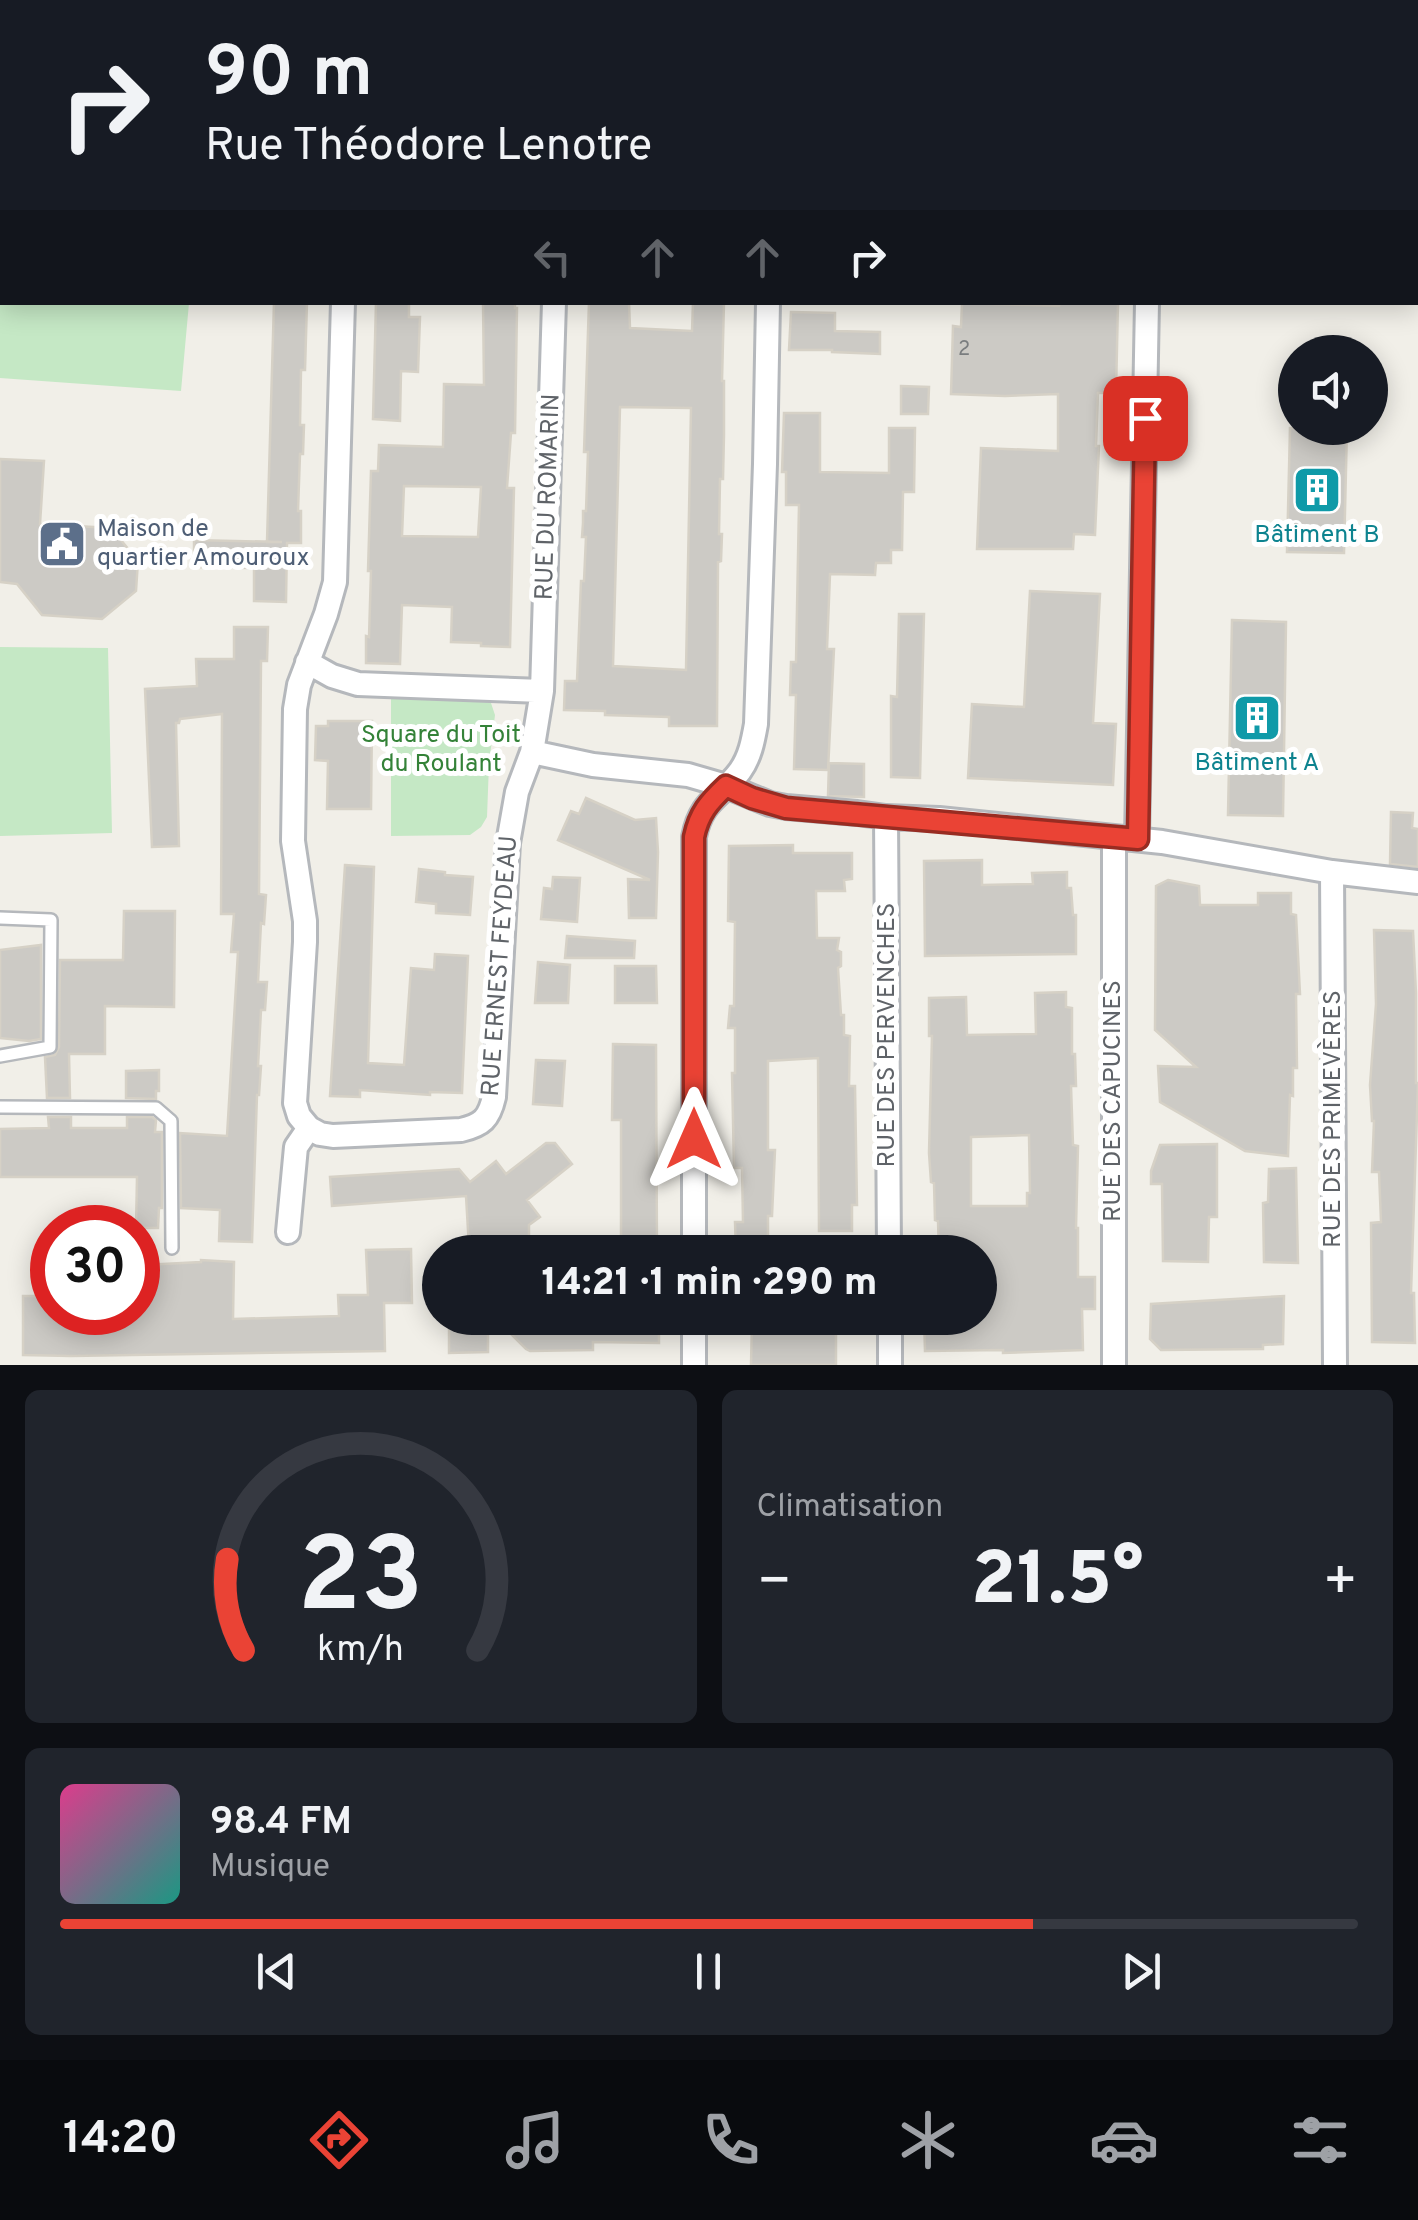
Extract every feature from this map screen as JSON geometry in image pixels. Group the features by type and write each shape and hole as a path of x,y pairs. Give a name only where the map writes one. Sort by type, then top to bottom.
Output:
{"street":[{"path":"288,1232 296,1146 309,1128 299,1116 296,1102 305,921 293,841 295,709 299,685 335,582 343,305"},
{"name":"RUE DU ROMARIN","path":"532,752 542,691 554,305"},
{"path":"694,1235 694,837 703,808 748,758 756,724 768,305"},
{"name":"RUE DES CAPUCINES","path":"1114,1365 1126,838 1147,305"},
{"path":"307,662 358,684 542,691"},
{"path":"532,752 593,765 688,775 770,804 1126,838 1418,882"},
{"name":"RUE ERNEST FEYDEAU","path":"309,1128 332,1136 461,1130 486,1120 494,1097 508,843 517,792 532,752"},
{"name":"RUE DES PERVENCHES","path":"886,818 889,1235"},
{"name":"RUE DES PRIMEVÈRES","path":"1332,872 1335,1365"},
{"path":"694,1335 694,1365"},
{"path":"890,1335 890,1365"}],"lane":[{"path":"0,918 51,920 52,961 50,1047 0,1056"},
{"path":"0,1106 156,1108 172,1121 172,1248"}],"green space":[{"path":"0,305 189,305 181,391 0,378"},
{"path":"0,647 108,648 112,833 0,836"},
{"name":"Square du Toit du Roulant","path":"391,695 491,703 495,715 487,817 470,835 391,836"}],"building":[{"path":"274,305 307,305 305,370 301,370 301,543 287,543 286,602 254,601 254,568 194,567 194,540 267,542"},
{"path":"376,305 409,305 409,317 420,317 418,372 401,371 400,421 373,419"},
{"path":"483,305 515,305 515,433 511,433 507,488 514,488 510,647 451,642 452,607 402,605 400,664 366,663 371,471 378,471 379,445 443,447 444,384 484,385","holes":["404,486 481,487 478,537 402,536"]},
{"path":"589,305 629,305 630,328 692,331 693,305 724,305 717,726 669,726 669,717 564,710 565,681 577,681 588,452 584,452","holes":["620,407 691,408 686,670 613,666"]},
{"path":"962,305 1118,305 1116,393 1098,393 1095,535 1074,534 1073,549 977,549 981,448 1058,451 1058,394 951,394 953,326 961,327"},
{"path":"791,312 835,313 835,331 880,332 880,354 789,350"},
{"path":"901,386 929,387 928,414 901,414"},
{"path":"784,413 820,413 820,472 889,473 889,428 915,428 914,492 903,492 902,550 891,550 891,563 876,563 875,575 830,574 827,649 834,649 828,770 794,769 796,695 790,695 791,662 796,662 799,505 786,505 786,472 782,472"},
{"name":"Bâtiment B","path":"1290,445 1347,445 1344,553 1287,552"},
{"name":"Maison de quartier Amouroux","path":"0,459 44,461 40,524 111,528 138,561 136,591 102,619 42,615 17,584 0,582"},
{"path":"1030,591 1100,594 1093,723 1116,724 1113,785 968,778 972,704 1024,707"},
{"path":"899,614 924,614 920,778 891,777 891,696 897,697"},
{"name":"Bâtiment A","path":"1232,620 1286,622 1283,816 1228,815"},
{"path":"234,627 268,627 267,661 261,661 259,894 266,895 258,982 267,982 265,1010 261,1010 252,1242 219,1241 220,1210 181,1208 180,1133 227,1136 238,952 231,952 234,914 221,914 222,714 180,719 176,723 179,846 152,847 145,689 197,686 196,659 234,659"},
{"path":"328,721 372,721 371,809 327,809 328,761 315,760 316,726 328,726"},
{"path":"829,763 864,764 864,797 828,796"},
{"path":"586,798 635,820 656,818 656,918 629,918 628,879 650,880 558,840 571,811 579,814"},
{"path":"1391,812 1413,813 1412,828 1418,829 1418,867 1390,864"},
{"path":"793,845 793,853 852,853 852,879 844,880 845,891 816,891 817,938 839,938 841,1015 844,1035 850,1036 849,1086 855,1086 857,1205 852,1205 852,1231 819,1231 818,1058 768,1061 768,1150 775,1150 772,1216 768,1216 768,1235 735,1235 735,1222 743,1222 742,1168 734,1168 735,1028 728,1028 730,1006 734,1006 735,922 728,921 729,846"},
{"path":"982,860 982,885 1033,884 1032,873 1067,872 1067,888 1071,888 1076,915 1076,954 925,956 924,861"},
{"path":"345,865 374,867 368,1063 404,1065 411,968 434,970 435,954 468,956 462,1093 360,1090 360,1097 330,1096"},
{"path":"419,869 473,877 470,915 436,913 436,904 416,902"},
{"path":"553,877 580,878 577,922 541,919 544,888 552,889"},
{"path":"1168,880 1199,886 1200,905 1258,905 1258,893 1291,893 1291,914 1296,915 1300,994 1296,994 1297,1068 1293,1068 1293,1096 1290,1095 1288,1156 1245,1151 1160,1102 1158,1066 1196,1067 1155,1030 1156,886"},
{"path":"124,911 175,911 174,1007 105,1006 105,1054 69,1054 70,1098 47,1098 45,1057 55,1055 59,1047 60,960 123,960"},
{"path":"1374,930 1413,931 1418,1083 1411,1293 1415,1343 1372,1342 1371,1223 1381,1222 1379,1172 1372,1172"},
{"path":"567,936 635,941 634,958 565,958"},
{"path":"41,945 41,1039 0,1038 0,950"},
{"path":"538,962 570,965 568,1003 535,1003"},
{"path":"615,966 656,966 657,1003 615,1003"},
{"path":"1066,992 1066,1007 1072,1008 1075,1054 1076,1086 1071,1086 1073,1145 1078,1146 1078,1277 1095,1277 1095,1309 1082,1309 1083,1350 925,1351 925,1335 997,1335 997,1235 938,1235 935,1220 929,1153 929,998 966,997 967,1035 1036,1034 1035,993","holes":["1029,1135 1027,1206 971,1206 971,1137"]},
{"path":"613,1044 656,1045 657,1235 621,1235 621,1120 612,1120"},
{"path":"536,1060 565,1061 562,1106 533,1104"},
{"path":"159,1070 156,1099 126,1098 126,1071"},
{"path":"48,1117 71,1117 71,1128 127,1128 127,1117 152,1117 156,1120 155,1132 162,1132 162,1208 136,1205 137,1177 0,1177 0,1129 49,1128"},
{"path":"546,1143 555,1143 572,1164 527,1200 540,1217 529,1225 529,1235 468,1235 466,1196 332,1206 330,1177 459,1169 470,1182 496,1161 506,1174"},
{"path":"1217,1144 1217,1217 1209,1217 1208,1262 1163,1261 1162,1184 1151,1184 1160,1145"},
{"path":"1296,1168 1298,1263 1264,1262 1263,1203 1268,1202 1269,1169"},
{"path":"411,1249 412,1303 384,1303 385,1351 23,1355 23,1296 30,1296 30,1335 160,1335 160,1264 234,1262 233,1319 339,1316 338,1295 368,1295 366,1250"},
{"path":"1284,1296 1283,1344 1263,1345 1263,1349 1161,1350 1150,1339 1151,1304"},
{"path":"449,1335 488,1335 488,1352 449,1353"},
{"path":"512,1335 659,1335 659,1343 593,1342 593,1350 526,1349"},
{"path":"752,1335 836,1335 836,1365 751,1365"}],"place":[{"name":"Bâtiment B","path":"1317,490"},
{"name":"Maison de quartier Amouroux","path":"62,544"},
{"name":"Bâtiment A","path":"1257,718"}],"route":[{"path":"694,1139 694,837 703,808 726,786 786,808 1138,839 1145,418"}]}
